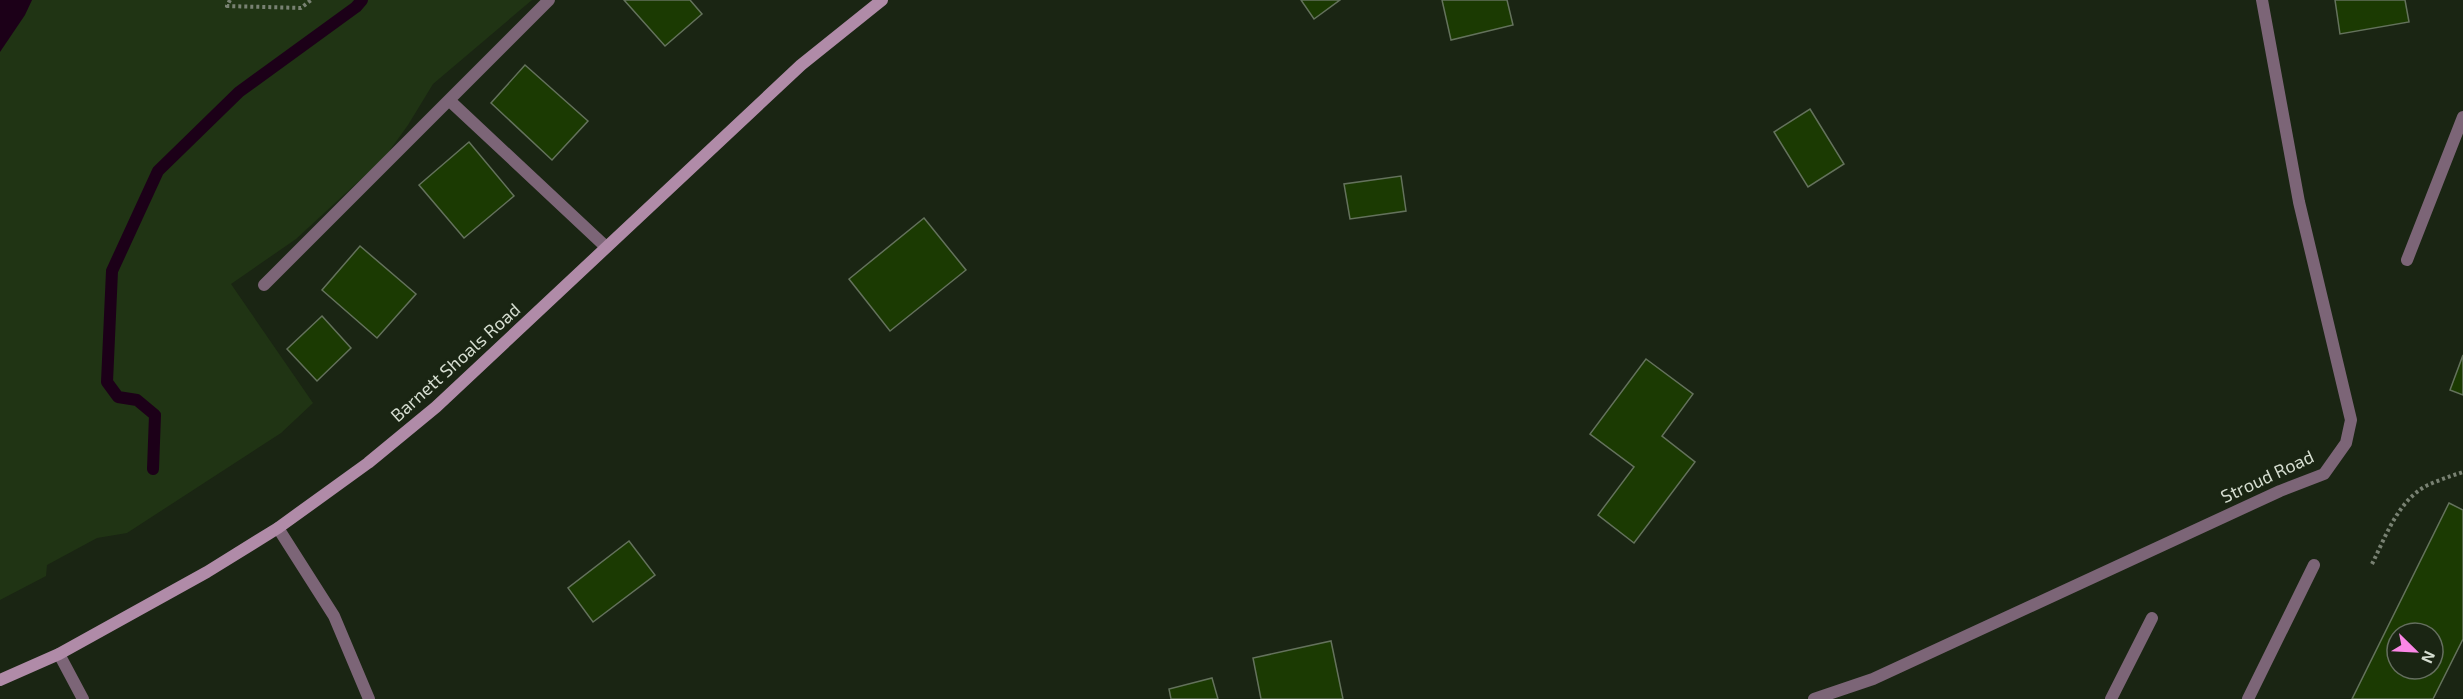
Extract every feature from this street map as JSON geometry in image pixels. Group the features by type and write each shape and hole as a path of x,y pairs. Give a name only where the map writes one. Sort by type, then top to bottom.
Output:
{"main road":[{"name":"Barnett Shoals Road","path":"0,680 59,654 207,572 278,528 368,463 436,407 801,65 882,0"}],"street":[{"path":"264,285 549,0"},
{"name":"Stroud Road","path":"1814,699 1873,679 2259,501 2324,474 2346,443 2350,420 2299,201 2262,0"},
{"path":"450,101 606,247"},
{"path":"2407,260 2463,117"},
{"path":"278,528 333,616 369,699"},
{"path":"2248,699 2314,565"},
{"path":"2111,699 2152,618"},
{"path":"59,654 82,699"}],"path":[{"path":"230,0 227,6 301,8 311,0"},
{"path":"2372,564 2395,517 2410,499 2427,486 2463,472"}],"green space":[{"path":"0,0 532,0 433,84 385,157 296,239 231,284 313,403 281,433 127,533 97,538 47,565 46,576 0,600"}],"shaded area":[{"path":"0,0 32,0 25,15 0,52"}],"building":[{"path":"624,0 690,0 702,14 665,46"},
{"path":"1301,0 1340,0 1314,19"},
{"path":"1442,0 1507,0 1513,25 1451,40"},
{"path":"2335,0 2405,0 2409,22 2340,34"},
{"path":"525,65 588,121 552,160 491,103"},
{"path":"1810,109 1844,164 1808,187 1774,132"},
{"path":"469,142 514,196 464,238 419,185"},
{"path":"1401,176 1406,211 1350,219 1344,184"},
{"path":"924,218 966,270 890,331 849,279"},
{"path":"360,246 416,294 377,338 322,290"},
{"path":"322,316 351,348 317,381 287,349"},
{"path":"2463,355 2463,395 2450,390"},
{"path":"1646,359 1693,394 1662,436 1695,462 1634,543 1598,515 1634,467 1590,434"},
{"path":"2449,503 2463,510 2463,639 2445,675 2445,621 2391,621"},
{"path":"629,541 655,575 593,622 568,588"},
{"path":"2385,632 2385,681 2442,681 2433,699 2352,699"},
{"path":"1331,641 1343,699 1261,699 1253,658"},
{"path":"1212,678 1218,699 1171,699 1169,689"}],"waterway":[{"path":"153,469 155,415 137,400 118,397 107,382 112,271 158,171 239,92 356,7 362,0"}]}
